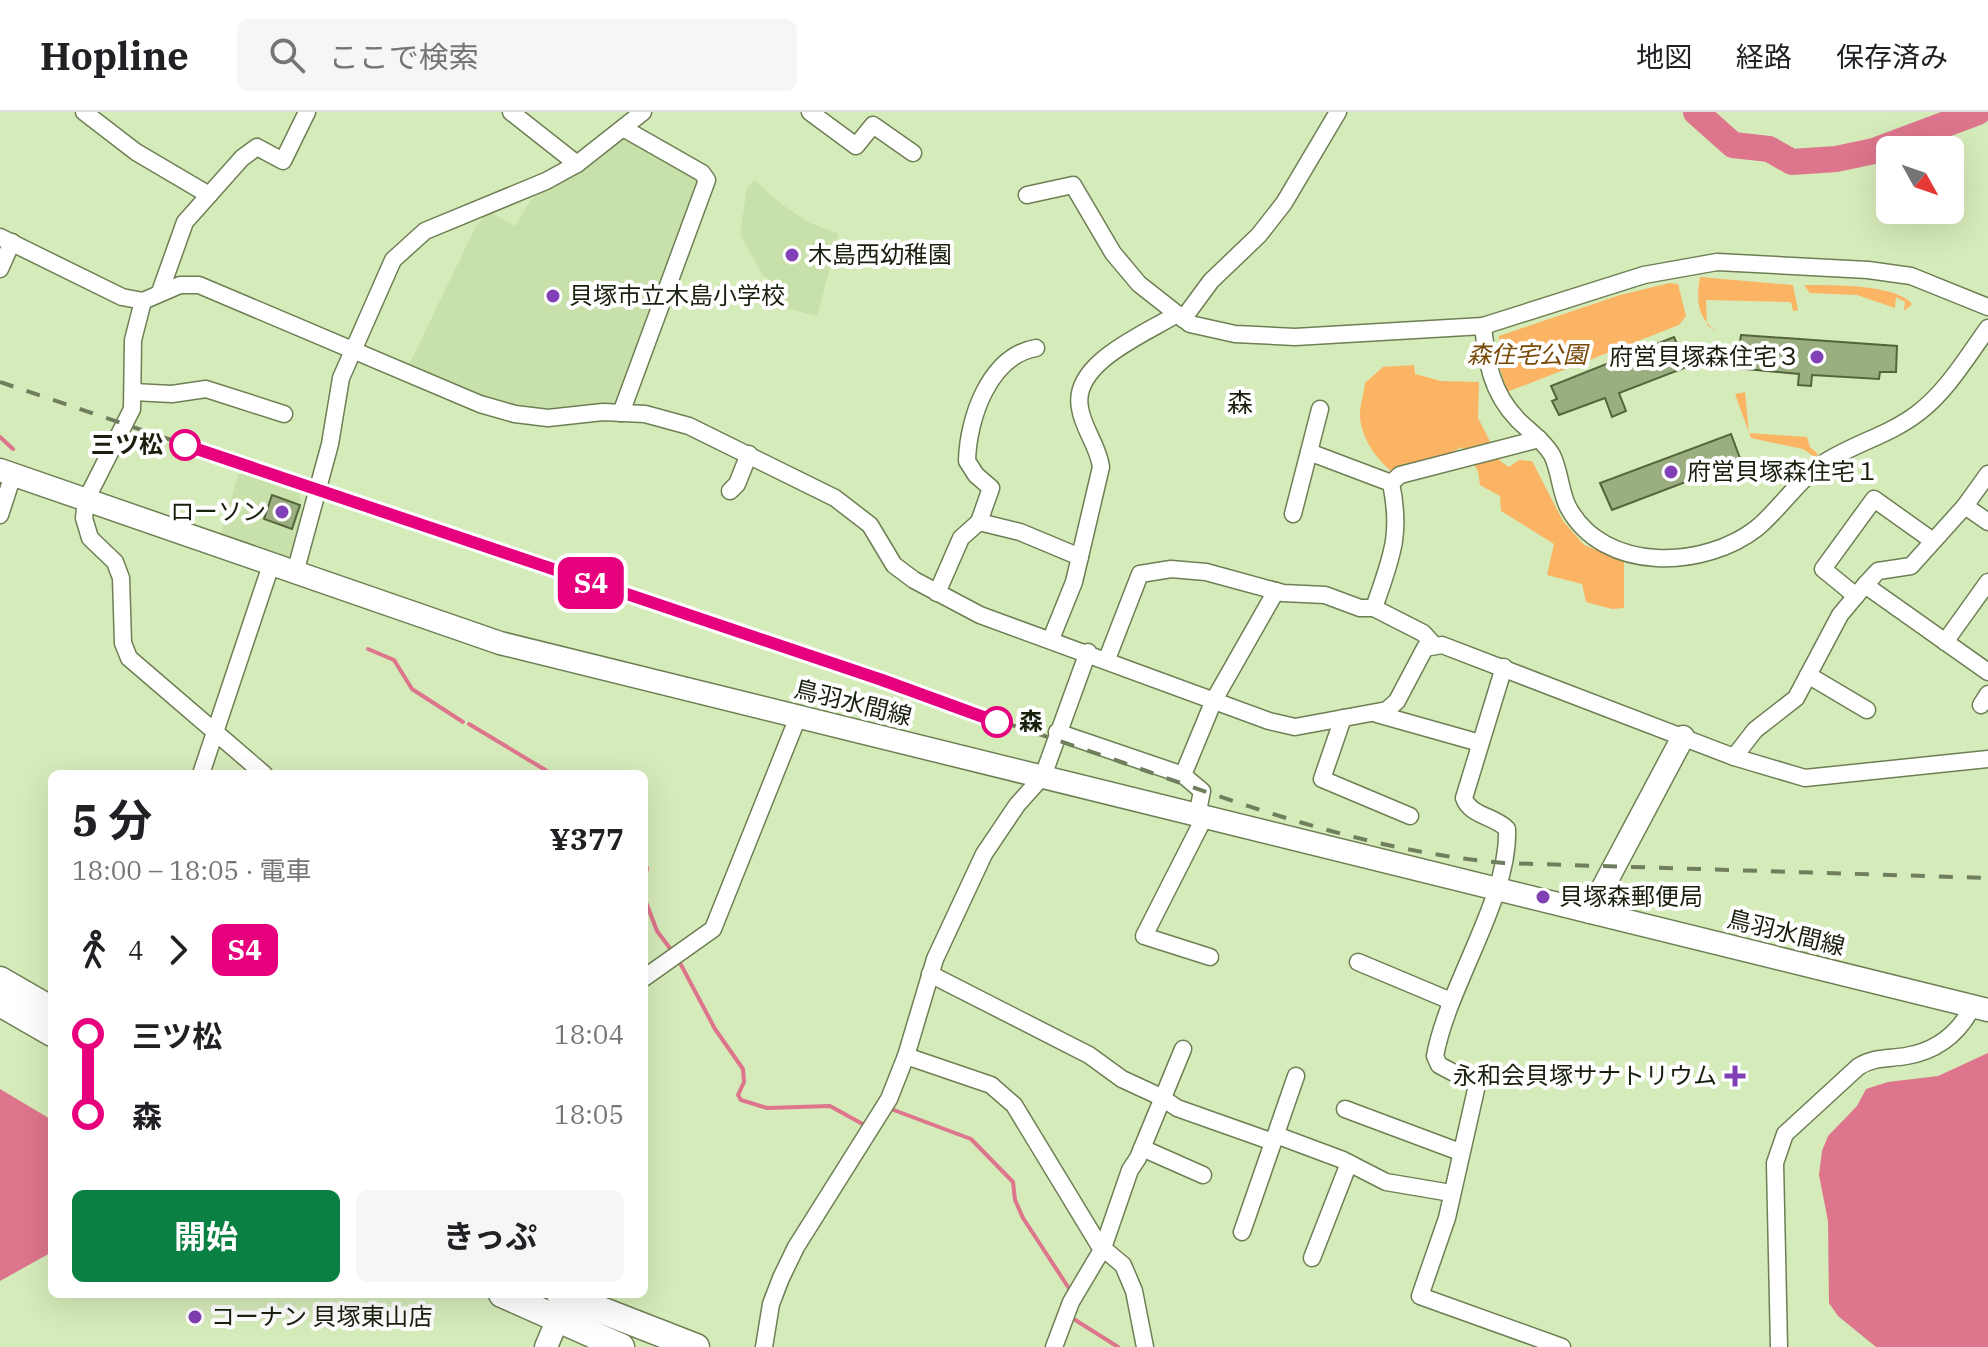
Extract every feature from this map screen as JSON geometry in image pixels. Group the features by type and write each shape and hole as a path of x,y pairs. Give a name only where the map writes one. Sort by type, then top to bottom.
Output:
{"main road":[{"path":"0,980 48,1008"},
{"path":"0,1003 48,1031"},
{"path":"526,1298 561,1304 696,1347"},
{"path":"561,1304 621,1347"}],"street":[{"path":"84,112 136,152 209,195"},
{"path":"160,292 185,222 257,147 283,161 307,112"},
{"path":"511,112 577,164"},
{"path":"295,573 330,444 341,378 393,260 425,231 546,181 577,164 643,112"},
{"path":"810,112 856,146 873,125 913,153"},
{"path":"1051,639 1074,582 1101,467 1099,453 1080,413 1080,389 1096,363 1180,317 1227,262 1259,235 1284,203 1338,112"},
{"path":"621,413 707,180 702,173 623,128"},
{"path":"1027,195 1073,185 1113,253 1139,284 1190,324 1235,334 1295,337 1483,326 1644,275 1717,262 1868,270 1911,276 1988,307"},
{"path":"0,269 6,240 122,297 143,301 180,285 199,285 480,404 515,414 548,418 645,414 689,426 835,498 870,525 894,565 937,593 980,615 1286,726 1377,714 1480,743"},
{"path":"143,301 133,340 134,417 86,500 84,518 90,538 115,562 121,578 123,643 129,658 260,770"},
{"path":"1483,326 1487,368 1493,386 1504,404 1551,453 1569,508 1593,535 1619,549 1670,560 1711,554 1756,529 1825,462 1920,412 1946,385 1988,328"},
{"path":"937,593 961,538 979,522 991,488 976,475 967,461 975,418 990,384 1009,358 1022,350 1036,348"},
{"path":"133,392 172,394 206,389 284,414"},
{"path":"1293,514 1320,409"},
{"path":"1391,483 1400,475 1539,439"},
{"path":"1309,452 1391,483"},
{"path":"730,491 737,484 749,454"},
{"path":"0,515 3,471"},
{"name":"鳥羽水間線","path":"3,471 500,643 1981,1008"},
{"path":"1734,757 1755,730 1796,698 1840,615 1878,571 1911,566 1965,506 1988,474"},
{"path":"1374,608 1397,543 1397,509 1391,483"},
{"path":"1933,541 1874,499 1823,569 1945,642 1988,672"},
{"path":"1965,506 1988,522"},
{"path":"979,522 1020,532 1080,557"},
{"path":"202,770 271,565"},
{"path":"1107,659 1140,574 1171,569 1206,572 1276,591 1325,595 1360,608 1374,608 1423,633 1434,645"},
{"path":"1945,642 1988,582"},
{"path":"1183,775 1214,700 1276,591"},
{"path":"1377,714 1397,701 1425,648 1442,645 1734,757 1805,778 1988,759"},
{"path":"764,1347 771,1304 796,1247 889,1099 906,1056 930,974 984,854 1017,805 1043,776 1088,652"},
{"path":"1504,667 1464,802 1475,812 1500,822 1507,829 1504,863 1451,1001 1438,1040 1436,1061 1477,1085 1443,1232 1420,1296 1562,1347"},
{"path":"1808,675 1867,710"},
{"path":"648,975 713,929 798,717"},
{"path":"1343,718 1322,779 1410,816"},
{"path":"1057,732 1183,775 1202,791 1201,817 1144,936 1210,957"},
{"path":"1590,912 1683,737"},
{"path":"1358,962 1451,1001"},
{"path":"930,974 1089,1055 1122,1079 1177,1108 1349,1163 1386,1182 1451,1193"},
{"path":"1779,1347 1775,1163 1785,1134 1858,1067 1869,1060 1909,1056 1934,1047 1981,1008"},
{"path":"1054,1347 1071,1302 1103,1248 1130,1170 1183,1049"},
{"path":"906,1056 991,1085 1014,1105 1103,1248 1123,1265 1130,1278 1145,1347"},
{"path":"1242,1232 1296,1076"},
{"path":"1345,1109 1460,1152"},
{"path":"1142,1148 1203,1175"},
{"path":"1312,1258 1349,1163"},
{"path":"546,1347 561,1304"}],"shaded area":[{"name":"貝塚市立木島小学校","path":"626,135 700,179 621,413 548,418 480,404 409,365 475,228 488,211 515,226 530,201 545,188"},
{"name":"木島西幼稚園","path":"754,180 810,223 839,234 817,316 767,303 770,281 763,275 740,235 747,188"},
{"path":"239,472 299,492 305,521 294,559 287,563 219,540"},
{"path":"1988,1053 1988,1347 1876,1347 1838,1316 1829,1303 1828,1221 1819,1175 1822,1151 1828,1136 1857,1106 1866,1089 1888,1082 1938,1076"},
{"path":"0,1089 48,1118 48,1254 0,1281"}],"green space":[{"path":"1700,277 1793,285 1798,310 1793,311 1791,302 1706,300 1707,322 1698,301"},
{"name":"森住宅公園","path":"1670,283 1678,284 1686,316 1679,325 1507,392 1498,362 1499,336 1620,295"},
{"path":"1804,285 1878,289 1904,297 1912,304 1904,311 1905,302 1896,297 1895,308 1857,295 1810,293"},
{"path":"1414,365 1415,374 1441,381 1479,382 1478,418 1500,461 1509,467 1519,460 1532,461 1563,521 1584,545 1624,561 1624,608 1612,609 1586,602 1582,584 1547,575 1554,544 1501,511 1500,496 1480,485 1478,471 1462,447 1399,477 1378,458 1367,442 1361,424 1365,383 1383,367"},
{"path":"1745,392 1749,432 1735,394"},
{"path":"1749,433 1807,437 1810,447 1818,454 1815,457 1803,449 1751,438"}],"building":[{"name":"府営貝塚森住宅３","path":"1741,335 1897,346 1896,372 1880,372 1879,379 1812,375 1811,386 1798,385 1799,374 1736,368"},
{"path":"1674,337 1681,353 1687,352 1692,365 1619,393 1626,411 1612,417 1605,398 1559,415 1552,401 1557,399 1551,386"},
{"name":"府営貝塚森住宅１","path":"1731,434 1741,461 1612,510 1600,483"},
{"name":"ローソン","path":"272,495 300,505 292,529 264,519"}],"waterway":[{"path":"1696,112 1733,145 1769,149 1792,162 1836,159 1874,151 1978,112"},
{"path":"0,437 13,449"},
{"path":"368,649 394,660 412,689 463,722"},
{"path":"469,724 545,770"},
{"path":"648,907 657,931 672,951"},
{"path":"679,961 715,1029 743,1069 744,1082 738,1095 741,1100 767,1108 830,1106 868,1127"},
{"path":"891,1109 971,1139 1013,1182 1015,1200 1023,1218 1072,1293"},
{"path":"1069,1316 1118,1347"}],"railway":[{"path":"0,382 1217,796 1358,838 1406,849 1504,863 1988,878"}],"train":[{"name":"S4","path":"185,445 882,680 997,722"}],"place":[{"name":"木島西幼稚園","path":"792,255"},
{"name":"貝塚市立木島小学校","path":"553,296"},
{"name":"府営貝塚森住宅３","path":"1817,357"},
{"name":"三ツ松","path":"185,445"},
{"name":"府営貝塚森住宅１","path":"1671,472"},
{"name":"ローソン","path":"282,512"},
{"name":"森","path":"997,722"},
{"name":"貝塚森郵便局","path":"1543,897"},
{"name":"永和会貝塚サナトリウム","path":"1735,1076"},
{"name":"コーナン 貝塚東山店","path":"195,1317"}],"district":[{"name":"森","path":"1240,403"}]}
